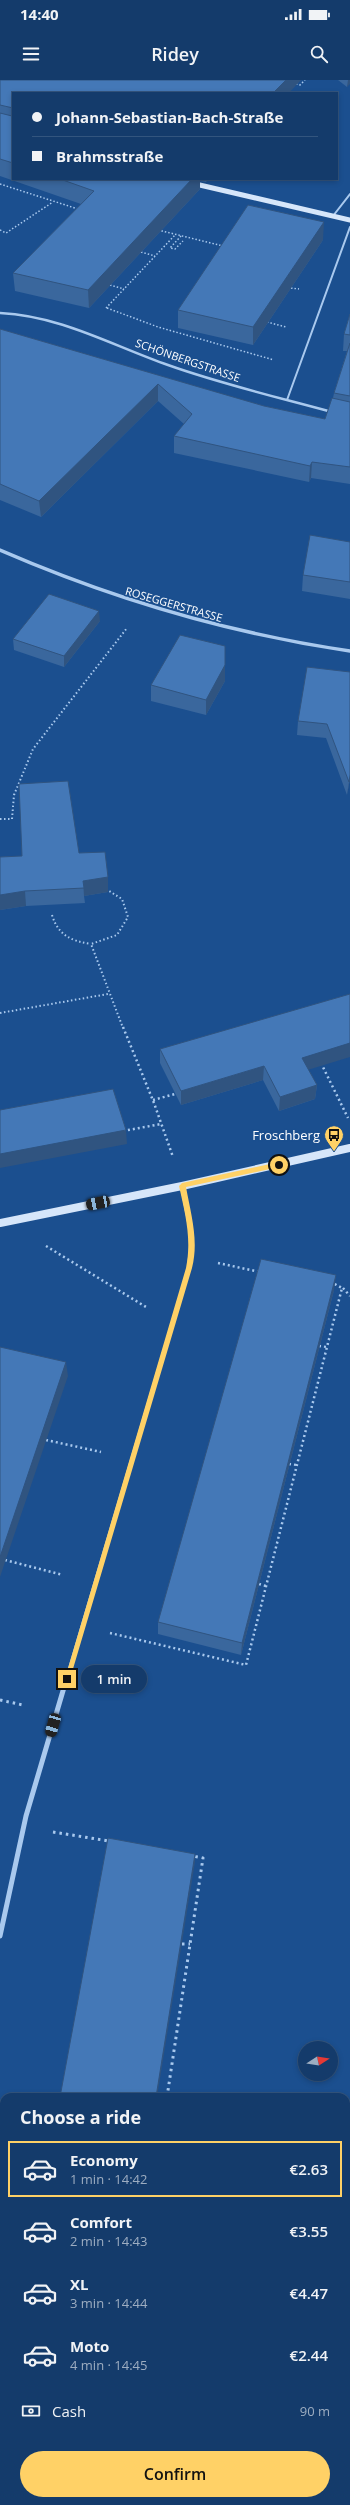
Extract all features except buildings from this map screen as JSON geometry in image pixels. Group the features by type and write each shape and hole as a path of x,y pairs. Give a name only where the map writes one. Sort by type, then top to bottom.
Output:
{"street":[{"path":"178,180 350,220"},
{"name":"SCHÖNBERGSTRASSE","path":"0,313 42,317 77,326 168,365 287,400 334,412"},
{"name":"ROSEGGERSTRASSE","path":"0,550 54,574 145,607 242,632 350,650"},
{"path":"0,1222 182,1186 350,1148"},
{"path":"0,1936 26,1816 189,1268 192,1254 192,1233 182,1186"}],"lane":[{"path":"333,216 350,194"},
{"path":"287,400 350,227"}],"path":[{"path":"295,83 300,85 305,80"},
{"path":"0,184 85,211"},
{"path":"0,230 6,233 54,202"},
{"path":"157,230 225,246"},
{"path":"77,326 107,308 175,234"},
{"path":"181,236 170,248 176,249 183,241"},
{"path":"141,252 155,256"},
{"path":"110,285 124,289"},
{"path":"107,308 158,327 299,368"},
{"path":"0,819 12,819 14,795 33,749 129,626"},
{"path":"52,915 55,927 65,937 78,942 91,944 117,935 128,917 122,899 107,889 100,888"},
{"path":"91,944 108,994 144,1073 173,1159"},
{"path":"0,1013 108,994"},
{"path":"318,1059 350,1122"},
{"path":"153,1100 176,1094"},
{"path":"123,1131 161,1124"},
{"path":"41,1242 146,1307"},
{"path":"218,1263 261,1272"},
{"path":"323,1280 342,1288 350,1296"},
{"path":"106,1632 246,1665 342,1288"},
{"path":"319,1346 327,1347"},
{"path":"46,1440 101,1452"},
{"path":"289,1464 297,1465"},
{"path":"5,1560 63,1575"},
{"path":"259,1584 266,1586"},
{"path":"0,1700 23,1705"},
{"path":"52,1832 112,1842"},
{"path":"168,2093 203,1858 188,1855"},
{"path":"182,1944 190,1944"}],"place":[{"name":"Froschberg","path":"334,1152"}],"route":[{"path":"67,1679 189,1268 193,1244 191,1223 182,1186 279,1165"}]}
